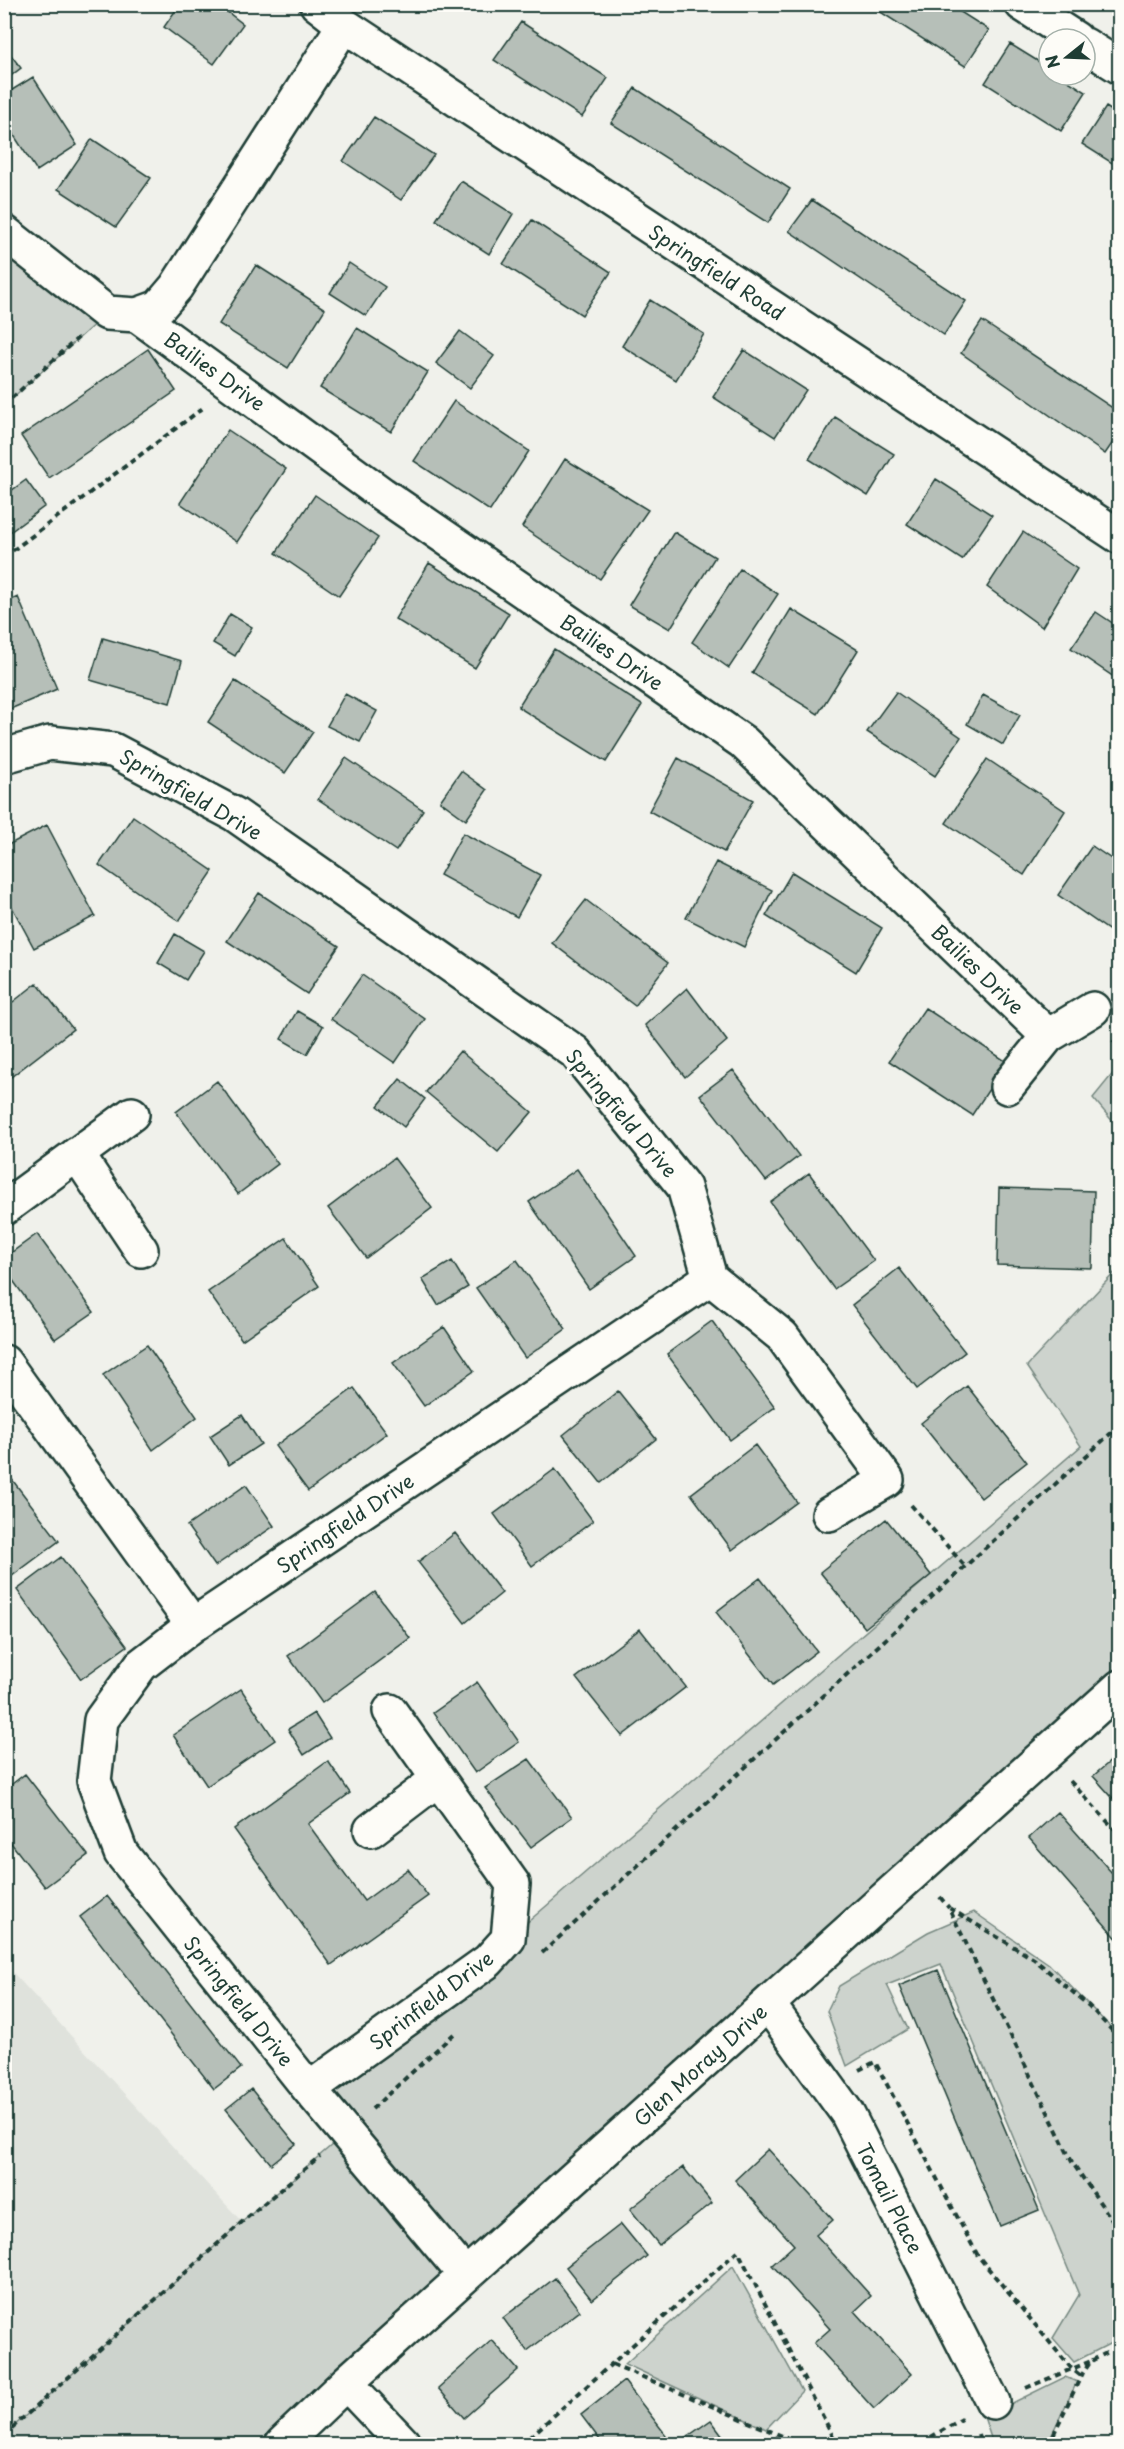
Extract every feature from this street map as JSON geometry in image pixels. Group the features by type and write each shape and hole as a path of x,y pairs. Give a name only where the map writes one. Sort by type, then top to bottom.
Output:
{"street":[{"name":"Springfield Road","path":"317,4 345,25 1119,537"},
{"path":"1022,4 1057,27"},
{"name":"Bailies Drive","path":"122,314 159,307 176,287 345,25"},
{"path":"1097,53 1119,67"},
{"name":"Bailies Drive","path":"4,232 122,314 235,385 382,494 743,742 1048,1036"},
{"name":"Springfield Drive","path":"4,756 50,743 113,750 234,814 575,1052 684,1186 710,1278 193,1625 141,1665 101,1720 94,1781 121,1853 309,2089 465,2275"},
{"path":"1007,1088 1048,1036 1093,1009"},
{"path":"4,1208 132,1114"},
{"path":"77,1154 141,1250"},
{"path":"710,1278 782,1336 887,1480 829,1514"},
{"path":"4,1362 193,1625"},
{"name":"Glen Moray Drive","path":"282,2445 346,2383 465,2275 1119,1687"},
{"name":"Sprinfield Drive","path":"309,2089 488,1962 508,1939 513,1884 390,1711"},
{"path":"371,1830 438,1779"},
{"name":"Tomail Place","path":"768,2004 847,2113 993,2402"},
{"path":"346,2383 404,2445"}],"path":[{"path":"4,405 122,314"},
{"path":"4,557 235,385"},
{"path":"4,392 10,400"},
{"path":"535,1959 1119,1425"},
{"path":"918,1512 964,1565"},
{"path":"1046,1754 1119,1835"},
{"path":"1119,2039 1089,2006 1035,1959 949,1908 1072,2162 1119,2232"},
{"path":"4,2435 242,2222 346,2133 465,2024"},
{"path":"826,2084 875,2062 978,2256 1071,2368 1081,2376"},
{"path":"522,2445 738,2251 837,2445"},
{"path":"1049,2445 1081,2376 1091,2361 1119,2346"},
{"path":"612,2364 801,2445"}],"shaded area":[{"path":"4,232 107,313 10,400 4,392"},
{"path":"1119,1066 1119,1129 1093,1098"},
{"path":"1119,1268 1119,1687 282,2444 5,2444 4,2435 242,2222 346,2133 309,2089 508,1939 1081,1446 1027,1366"},
{"path":"974,1912 1049,1964 1119,2036 1119,2339 1074,2362 1053,2338 1079,2295 941,1964 887,1985 908,2029 847,2066 827,2011 839,1986 928,1932"},
{"path":"5,1964 242,2222 4,2435"},
{"path":"733,2266 802,2391 766,2429 625,2364"},
{"path":"1065,2377 1077,2382 1047,2444 993,2444 984,2417"}],"building":[{"path":"180,4 217,4 243,24 214,64 164,27"},
{"path":"868,4 948,4 989,30 965,66"},
{"path":"521,22 608,78 582,117 494,60"},
{"path":"1010,44 1037,61 1037,87 1078,87 1086,92 1061,131 985,83"},
{"path":"4,46 21,68 4,81"},
{"path":"33,77 77,145 37,171 4,120 4,95"},
{"path":"635,88 790,189 768,223 611,123"},
{"path":"1106,107 1120,116 1120,168 1082,144"},
{"path":"374,117 434,155 401,200 343,161"},
{"path":"92,139 151,178 116,227 58,189"},
{"path":"461,181 513,214 489,254 436,220"},
{"path":"812,200 966,301 944,335 789,231"},
{"path":"532,220 611,272 582,315 503,264"},
{"path":"349,263 385,287 366,316 330,293"},
{"path":"256,265 325,309 288,368 219,324"},
{"path":"650,300 704,334 676,380 622,346"},
{"path":"982,321 1120,413 1120,432 1105,454 961,353"},
{"path":"357,328 428,372 391,432 320,388"},
{"path":"460,331 494,356 470,388 436,363"},
{"path":"148,349 176,391 49,478 21,436"},
{"path":"744,350 806,390 775,437 713,397"},
{"path":"454,401 529,451 490,511 414,461"},
{"path":"835,417 894,454 868,496 809,459"},
{"path":"228,430 286,469 237,542 180,503"},
{"path":"565,459 648,510 600,579 522,527"},
{"path":"936,479 992,515 962,560 907,524"},
{"path":"26,480 45,506 10,532 4,525 4,496"},
{"path":"315,495 378,538 339,596 276,553"},
{"path":"674,532 715,557 670,629 629,605"},
{"path":"1023,532 1077,569 1042,627 987,587"},
{"path":"429,563 509,613 475,668 395,619"},
{"path":"740,569 778,594 729,668 692,642"},
{"path":"18,597 57,689 8,710 4,702 4,603"},
{"path":"791,609 858,650 818,714 752,673"},
{"path":"1096,612 1120,628 1120,681 1071,648"},
{"path":"230,614 252,627 235,656 213,643"},
{"path":"103,638 182,661 170,703 90,680"},
{"path":"554,649 642,705 606,762 518,707"},
{"path":"235,681 313,732 285,773 208,722"},
{"path":"896,692 961,737 935,776 867,732"},
{"path":"345,694 377,711 360,742 327,726"},
{"path":"983,695 1020,715 1003,745 967,724"},
{"path":"346,758 423,810 396,851 318,799"},
{"path":"678,758 753,800 724,852 649,811"},
{"path":"987,759 1065,811 1024,875 946,823"},
{"path":"461,771 487,790 466,820 440,801"},
{"path":"133,816 213,871 179,921 99,865"},
{"path":"47,825 95,916 34,948 4,892 4,847"},
{"path":"463,833 540,875 517,917 440,875"},
{"path":"1092,846 1120,865 1120,938 1058,895"},
{"path":"716,862 772,890 744,947 686,918"},
{"path":"792,872 882,928 856,972 766,916"},
{"path":"259,893 339,946 307,994 227,941"},
{"path":"586,900 668,963 635,1006 552,943"},
{"path":"175,934 204,951 186,980 158,963"},
{"path":"362,975 425,1019 395,1063 331,1019"},
{"path":"37,983 73,1029 7,1080 4,1077 4,1009"},
{"path":"687,988 727,1041 685,1077 645,1025"},
{"path":"925,1008 1007,1062 972,1115 889,1061"},
{"path":"297,1011 323,1026 307,1054 281,1039"},
{"path":"460,1051 532,1112 498,1152 426,1092"},
{"path":"733,1070 799,1156 766,1181 700,1095"},
{"path":"400,1079 425,1099 404,1127 378,1106"},
{"path":"217,1081 278,1164 238,1194 176,1112"},
{"path":"394,1158 432,1208 366,1258 328,1208"},
{"path":"577,1169 636,1256 589,1289 529,1202"},
{"path":"809,1173 874,1261 834,1289 770,1202"},
{"path":"999,1188 1094,1191 1092,1268 997,1265"},
{"path":"37,1234 94,1312 55,1339 4,1268 4,1258"},
{"path":"286,1238 319,1286 242,1340 208,1292"},
{"path":"517,1260 566,1329 525,1358 476,1288"},
{"path":"452,1261 468,1287 438,1305 422,1279"},
{"path":"899,1268 965,1352 917,1389 852,1305"},
{"path":"712,1321 775,1407 730,1440 667,1354"},
{"path":"444,1327 474,1371 424,1406 393,1363"},
{"path":"147,1345 197,1417 153,1450 103,1375"},
{"path":"967,1386 1027,1462 981,1498 921,1423"},
{"path":"354,1388 387,1433 308,1491 275,1446"},
{"path":"618,1391 656,1439 601,1483 563,1435"},
{"path":"242,1415 261,1444 229,1465 210,1436"},
{"path":"755,1445 797,1502 732,1550 691,1494"},
{"path":"4,1469 59,1541 8,1579 4,1575"},
{"path":"555,1469 593,1521 532,1566 494,1514"},
{"path":"246,1485 274,1526 215,1566 187,1526"},
{"path":"886,1519 931,1575 865,1628 820,1572"},
{"path":"455,1533 502,1593 465,1623 418,1562"},
{"path":"61,1557 127,1646 81,1679 17,1590"},
{"path":"760,1578 817,1651 773,1685 716,1612"},
{"path":"375,1592 410,1638 322,1703 288,1656"},
{"path":"640,1629 686,1687 622,1736 576,1678"},
{"path":"477,1682 519,1742 475,1773 433,1713"},
{"path":"241,1689 275,1740 207,1786 173,1735"},
{"path":"314,1713 330,1738 304,1755 288,1729"},
{"path":"1120,1753 1120,1806 1093,1776"},
{"path":"529,1759 572,1817 531,1847 485,1788"},
{"path":"328,1761 350,1793 308,1824 364,1901 408,1869 428,1896 331,1965 234,1829"},
{"path":"25,1774 88,1855 45,1887 4,1834 4,1790"},
{"path":"1058,1812 1120,1882 1120,1942 1029,1838"},
{"path":"107,1896 241,2068 214,2089 80,1917"},
{"path":"938,1970 1039,2210 1000,2226 899,1986"},
{"path":"251,2089 296,2144 271,2164 226,2109"},
{"path":"768,2149 833,2220 816,2235 871,2296 855,2311 912,2374 874,2409 814,2343 830,2329 772,2265 794,2245 735,2180"},
{"path":"683,2167 712,2203 659,2245 630,2209"},
{"path":"621,2224 647,2256 592,2300 566,2267"},
{"path":"555,2278 580,2311 527,2351 503,2318"},
{"path":"492,2340 518,2370 464,2418 438,2388"},
{"path":"624,2381 666,2435 653,2444 603,2444 581,2415"},
{"path":"711,2420 729,2444 677,2444"}]}
